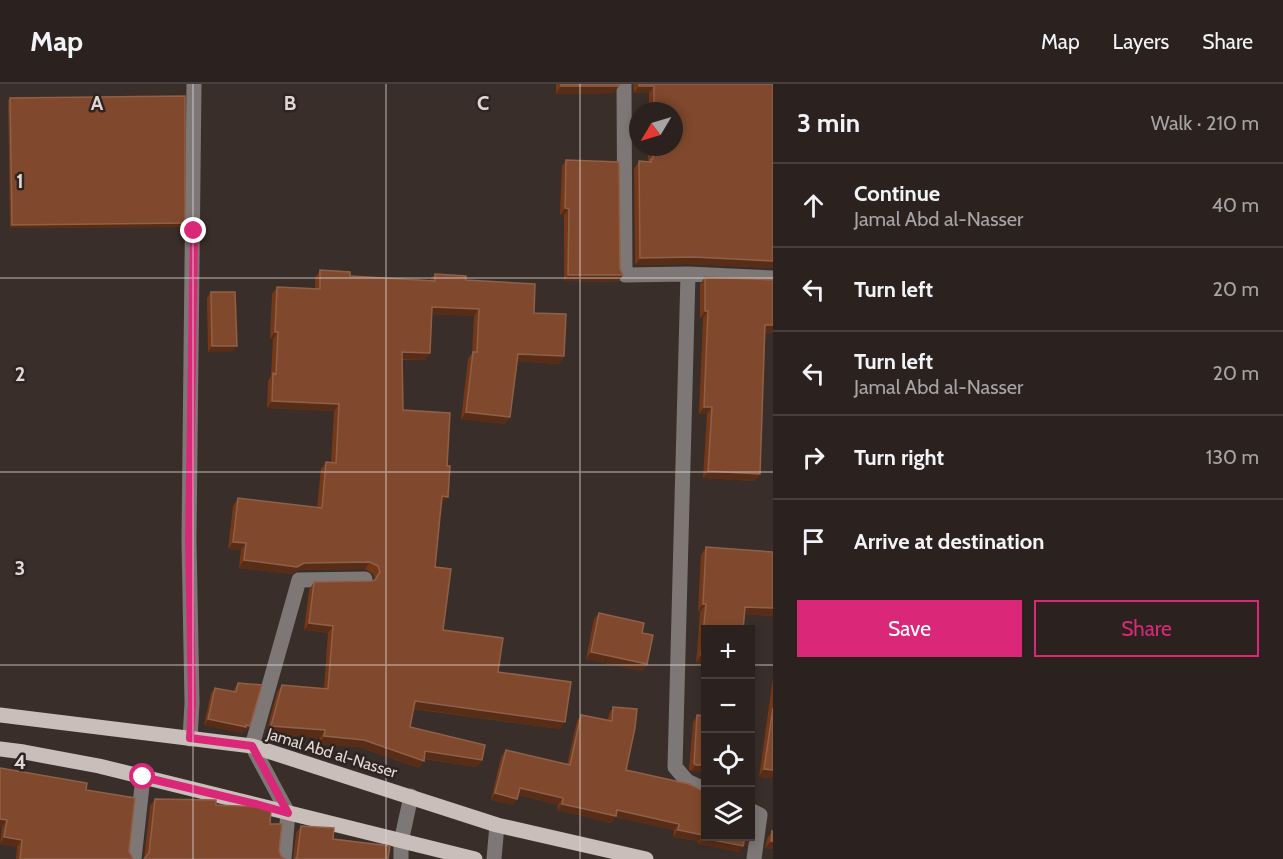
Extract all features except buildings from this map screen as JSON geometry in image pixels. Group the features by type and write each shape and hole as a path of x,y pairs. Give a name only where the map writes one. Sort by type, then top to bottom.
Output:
{"main road":[{"name":"Jamal Abd al-Nasser","path":"0,715 252,746 497,825 605,855 646,859"},
{"path":"0,749 99,766 475,859"}],"street":[{"path":"190,738 192,703 189,540 194,84"},
{"path":"624,84 625,275 688,274 773,278"},
{"path":"688,274 675,767 687,781 701,788"},
{"path":"284,859 288,813 252,746 299,580 365,579"},
{"path":"134,859 143,777"},
{"path":"401,859 401,842 411,796"},
{"path":"754,859 760,815 755,812"},
{"path":"494,859 497,825"}],"route":[{"path":"143,777 288,813 252,746 190,738 192,703 189,540 194,231"}]}
